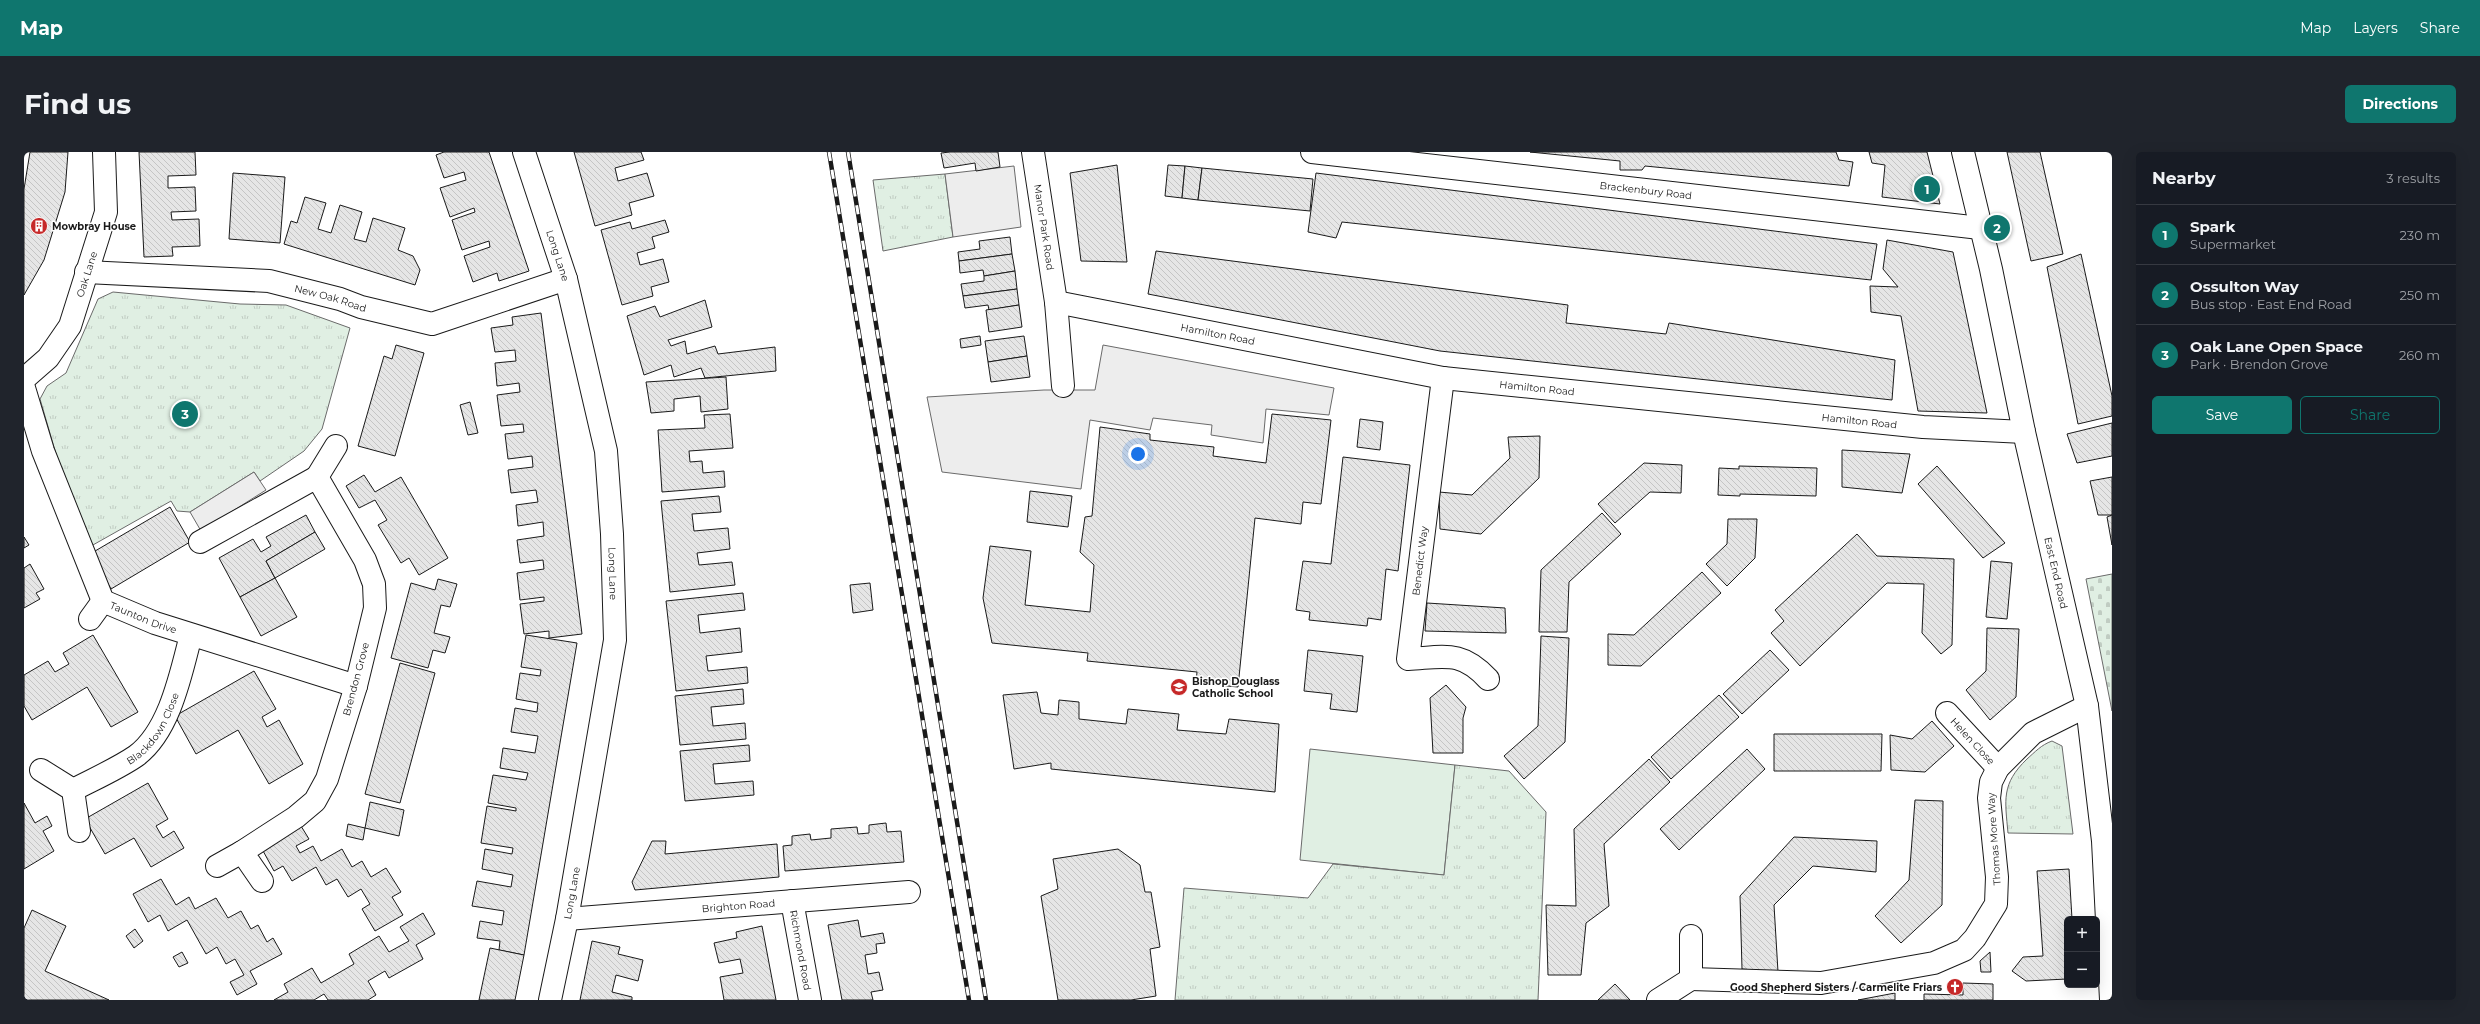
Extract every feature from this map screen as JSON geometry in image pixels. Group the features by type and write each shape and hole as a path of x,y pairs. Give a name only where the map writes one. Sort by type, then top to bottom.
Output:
{"street":[{"name":"Oak Lane","path":"24,379 48,358 70,326 106,212 104,152"},
{"name":"Long Lane","path":"524,152 566,279 606,451 615,640 568,919 550,1000"},
{"name":"Manor Park Road","path":"1033,152 1056,302 1063,386"},
{"name":"Brackenbury Road","path":"1312,152 1980,228"},
{"name":"East End Road","path":"1963,152 1991,269 2024,432 2087,706 2103,841 2111,1000"},
{"name":"New Oak Road","path":"86,272 269,281 340,299 361,307 432,324 566,279"},
{"name":"Hamilton Road","path":"1056,302 1443,378 1923,427 2024,432"},
{"name":"Benedict Way","path":"1443,378 1408,659 1457,657 1475,665 1488,679"},
{"name":"Taunton Drive","path":"24,388 43,451 103,601 155,624 356,686"},
{"path":"200,542 317,477 336,446"},
{"name":"Brendon Grove","path":"217,866 242,852 296,817 314,801 327,779 356,686 375,608 374,584 365,560 317,477"},
{"path":"90,619 103,601"},
{"name":"Blackdown Close","path":"73,790 136,756 154,736 174,699 191,635"},
{"name":"Thomas More Way","path":"1691,979 1821,991 1934,963 1958,953 1976,938 1996,904 1997,877 1989,798 1991,782 1998,768 2033,733 2087,706"},
{"name":"Helen Close","path":"1947,713 1998,768"},
{"path":"41,770 73,790 79,831"},
{"path":"242,852 262,880"},
{"name":"Brighton Road","path":"568,919 909,892"},
{"name":"Richmond Road","path":"792,901 810,1000"},
{"path":"1658,1000 1691,979 1691,936"}],"green space":[{"path":"945,174 953,237 883,251 873,180"},
{"path":"113,292 240,304 286,305 350,328 322,429 304,451 260,481 254,472 190,512 177,511 171,501 84,550 40,399 47,386 66,373 98,299"},
{"path":"2112,574 2112,711 2086,579"},
{"path":"2052,741 2062,746 2073,834 2008,833 2006,802 2009,785 2013,776 2027,759 2041,747"},
{"path":"1310,749 1455,765 1444,875 1300,860"},
{"path":"1455,765 1509,771 1546,812 1538,1000 1175,1000 1184,888 1308,898 1333,864 1444,875"}],"shaded area":[{"path":"1014,166 1021,227 953,237 945,174"},
{"path":"1103,345 1334,388 1329,415 1266,409 1263,443 1211,435 1212,425 1153,418 1150,430 1090,420 1081,489 942,472 927,397 1044,390 1095,390"},
{"path":"254,472 266,490 201,531 190,512"}],"building":[{"name":"Mowbray House","path":"30,152 68,152 65,192 44,260 24,295 24,189"},
{"path":"139,152 195,152 196,175 168,176 168,188 195,187 196,211 171,212 172,220 199,219 200,246 172,247 173,256 144,257"},
{"path":"444,152 489,152 529,271 499,281 497,273 473,282 464,256 490,247 489,241 462,250 452,220 475,212 474,208 450,217 440,188 466,180 464,172 444,178 436,155"},
{"path":"574,152 641,152 644,160 615,168 618,181 647,173 654,196 629,203 632,215 595,226"},
{"path":"998,152 1000,167 976,171 975,163 944,168 941,153"},
{"path":"1530,152 1836,152 1839,160 1853,162 1849,186 1645,166 1642,170 1620,170 1620,161"},
{"path":"1869,152 1927,152 1940,204 1882,197 1885,165 1872,163"},
{"path":"2007,152 2040,152 2063,254 2031,261"},
{"path":"1117,165 1127,262 1081,261 1070,173"},
{"path":"1168,165 1185,166 1182,198 1165,196"},
{"path":"1185,166 1202,168 1198,200 1182,198"},
{"path":"1202,168 1313,179 1310,211 1198,200"},
{"path":"233,173 285,177 280,243 229,239"},
{"path":"1316,173 1877,244 1871,280 1342,222 1336,238 1308,232"},
{"path":"305,197 326,203 318,229 331,233 340,205 362,212 354,239 366,242 373,218 405,228 398,250 413,256 420,270 415,285 284,244 291,221 297,223"},
{"path":"665,220 669,232 652,237 655,248 637,253 640,265 663,259 669,282 651,287 653,296 622,305 601,230 630,222 632,229"},
{"path":"1010,237 1012,254 959,261 958,252 980,249 979,241"},
{"path":"1887,240 1953,252 1987,413 1918,411 1901,316 1871,312 1870,286 1898,287 1883,269"},
{"path":"1156,251 1568,305 1566,323 1666,334 1669,323 1895,360 1892,400 1440,351 1148,294"},
{"path":"1012,254 1015,271 984,276 983,270 960,273 959,261"},
{"path":"2081,254 2112,396 2112,416 2078,424 2047,267"},
{"path":"1015,271 1017,289 963,296 961,284 984,281 984,276"},
{"path":"1017,289 1019,305 989,310 988,305 965,308 963,296"},
{"path":"705,300 712,327 668,340 671,346 685,341 687,354 715,346 718,354 775,347 776,371 705,378 701,368 674,377 671,365 644,375 627,316 655,306 660,317"},
{"path":"1019,305 1022,327 989,332 986,310"},
{"path":"541,313 582,634 549,638 549,631 524,634 520,604 544,601 544,597 520,600 517,573 544,569 543,560 520,563 517,540 544,536 543,522 518,526 516,505 538,502 536,490 511,493 508,470 533,467 532,456 508,459 505,434 524,432 523,424 501,426 497,395 520,392 519,383 497,386 495,363 516,361 515,350 495,352 491,328 513,325 512,317"},
{"path":"980,336 981,345 961,348 960,339"},
{"path":"1024,336 1027,356 988,362 985,341"},
{"path":"396,345 424,353 395,456 358,446 384,356 392,359"},
{"path":"1027,356 1030,377 991,382 988,362"},
{"path":"726,377 728,409 701,412 700,396 674,399 674,411 651,413 646,382"},
{"path":"470,402 478,433 468,435 460,405"},
{"path":"730,414 733,448 689,451 690,462 702,461 703,473 724,471 725,487 662,492 658,430 705,428 704,415"},
{"path":"1272,414 1331,420 1321,504 1303,502 1301,524 1255,518 1238,687 1196,683 1197,672 1087,661 1088,653 992,643 983,598 990,546 1031,551 1025,605 1090,612 1094,565 1080,552 1085,517 1092,516 1100,427 1150,434 1150,440 1214,447 1213,456 1266,463"},
{"path":"1360,419 1383,422 1380,450 1357,447"},
{"path":"2112,423 2112,456 2077,463 2067,434"},
{"path":"1540,436 1539,478 1481,534 1440,529 1439,492 1472,495 1510,458 1508,437"},
{"path":"1842,450 1910,454 1902,493 1842,487"},
{"path":"1343,457 1410,465 1398,571 1386,569 1381,620 1368,618 1367,626 1309,620 1310,612 1296,610 1303,561 1331,564"},
{"path":"1644,463 1682,465 1681,493 1650,492 1615,523 1598,504"},
{"path":"1739,466 1817,468 1816,496 1740,494 1740,496 1718,495 1719,468 1739,469"},
{"path":"1937,466 2005,543 1983,558 1918,484"},
{"path":"364,475 375,492 401,477 448,558 419,575 409,558 401,563 378,525 387,520 375,500 359,508 346,486"},
{"path":"2112,477 2112,515 2098,515 2090,481"},
{"path":"1030,491 1072,496 1068,527 1027,522"},
{"path":"719,496 721,512 692,514 694,531 728,528 730,549 697,553 699,565 732,562 735,585 670,592 661,501"},
{"path":"170,507 190,542 111,589 90,554"},
{"path":"1602,513 1621,534 1569,582 1567,632 1539,632 1541,570"},
{"path":"306,515 315,532 266,561 275,578 240,597 219,558 253,539 261,552 271,546 266,537"},
{"path":"2112,515 2112,545 2107,517"},
{"path":"1728,519 1757,519 1755,558 1727,586 1706,564 1727,544"},
{"path":"315,532 325,549 275,578 266,561"},
{"path":"1857,534 1877,556 1954,559 1952,645 1941,654 1922,633 1924,584 1887,583 1800,666 1771,633 1784,621 1775,610"},
{"path":"24,537 29,545 24,548"},
{"path":"1991,561 2012,563 2007,619 1986,617"},
{"path":"30,564 44,589 36,593 40,599 24,608 24,568"},
{"path":"1702,572 1721,593 1641,666 1608,665 1608,634 1634,635"},
{"path":"275,578 297,617 261,636 240,597"},
{"path":"438,579 457,584 450,607 441,605 434,633 450,637 445,653 433,650 428,668 391,658 411,583 435,590"},
{"path":"870,583 873,610 853,613 850,585"},
{"path":"743,593 745,610 698,615 700,633 740,628 742,652 706,656 708,671 747,667 748,683 676,691 666,601"},
{"path":"1427,603 1505,608 1506,633 1425,631"},
{"path":"1987,628 2019,629 2016,697 1990,720 1966,690 1986,671"},
{"path":"93,635 138,712 111,727 87,687 32,720 24,706 24,675 48,661 55,672 69,664 63,653"},
{"path":"526,635 577,643 524,955 499,950 500,941 477,938 480,921 502,925 504,911 472,906 477,881 511,887 513,875 482,869 485,849 512,854 513,848 481,843 487,806 516,811 516,808 488,803 493,775 526,780 528,773 500,768 503,748 535,753 538,736 511,732 515,708 537,712 538,703 516,699 520,673 540,676 541,670 521,667"},
{"path":"1541,636 1569,638 1565,742 1524,779 1504,756 1538,726"},
{"path":"1308,650 1363,656 1357,712 1330,709 1332,694 1304,691"},
{"path":"1770,650 1789,670 1742,714 1723,694"},
{"path":"400,663 435,673 400,803 365,794"},
{"path":"254,671 276,709 262,717 267,727 279,720 303,764 269,784 238,730 196,754 175,716"},
{"path":"1446,685 1466,707 1463,718 1463,753 1433,753 1430,698"},
{"path":"743,689 744,704 711,707 713,726 745,723 746,739 680,745 675,696"},
{"path":"1037,692 1041,713 1058,715 1059,700 1079,702 1079,719 1126,724 1128,709 1179,714 1177,730 1226,734 1229,719 1279,724 1275,792 1051,769 1051,763 1014,769 1003,695"},
{"path":"1719,695 1739,717 1671,779 1651,757"},
{"path":"1932,721 1954,746 1925,772 1891,770 1890,735 1912,739"},
{"path":"1774,734 1882,734 1881,771 1774,771"},
{"path":"749,745 750,761 713,764 715,784 753,781 754,795 685,801 680,751"},
{"path":"1747,749 1765,769 1679,850 1660,829"},
{"path":"1649,759 1670,782 1604,844 1609,906 1586,923 1581,975 1548,975 1546,905 1576,906 1574,829"},
{"path":"148,783 168,819 156,826 163,838 174,831 184,848 151,867 134,838 105,854 85,819"},
{"path":"1915,800 1943,801 1942,905 1901,943 1875,916 1909,880"},
{"path":"370,802 404,810 399,836 365,828"},
{"path":"24,803 35,823 47,816 52,826 43,831 54,851 24,869"},
{"path":"886,823 887,832 901,831 904,862 785,871 783,846 792,845 792,836 810,834 811,840 831,838 831,829 857,827 858,834 869,833 869,825"},
{"path":"348,824 365,828 363,840 346,836"},
{"path":"301,826 309,839 296,846 300,853 313,846 321,861 342,849 352,867 362,861 371,877 386,868 401,892 392,897 403,915 375,931 362,909 370,904 361,889 348,897 337,879 326,885 316,867 292,881 283,866 274,871 262,849"},
{"path":"1794,837 1877,841 1876,872 1813,866 1774,905 1778,972 1742,969 1740,896"},
{"path":"652,841 666,841 665,854 777,844 779,877 635,890 632,882"},
{"path":"1118,849 1140,865 1145,892 1151,892 1160,947 1150,949 1156,996 1131,1000 1058,1000 1041,896 1058,889 1053,859"},
{"path":"2069,869 2072,916 2064,916 2064,979 2026,981 2012,971 2023,957 2043,956 2037,871"},
{"path":"161,879 176,905 189,897 195,909 216,898 228,918 241,911 251,929 258,925 267,942 273,938 282,954 250,971 257,984 237,995 230,982 244,975 235,959 226,964 217,947 206,954 187,920 168,931 160,915 148,922 133,894"},
{"path":"32,910 66,926 45,971 109,1000 24,1000 24,928"},
{"path":"423,913 435,934 416,945 423,959 389,978 385,971 368,981 376,995 368,1000 328,1000 324,994 314,1000 274,1000 288,992 284,984 312,968 321,983 354,964 349,954 379,936 389,952 409,941 400,927"},
{"path":"858,920 861,937 883,933 885,943 876,944 877,953 865,955 868,974 879,972 883,990 871,992 873,1000 842,1000 828,925"},
{"path":"762,926 776,1000 724,1000 720,977 743,973 740,959 719,963 714,943 737,938 736,932"},
{"path":"135,929 143,941 134,948 126,936"},
{"path":"592,941 620,947 618,954 643,960 638,981 616,975 612,992 632,997 632,1000 580,1000"},
{"path":"490,948 524,955 515,1000 479,1000"},
{"path":"182,952 188,963 179,967 173,957"},
{"path":"1990,952 1991,972 1981,972 1980,961"},
{"path":"1963,983 1993,984 1993,1000 1924,1000 1924,994 1963,995"},
{"path":"1615,984 1630,1000 1598,1000"},
{"path":"1895,993 1895,1000 1858,1000"}],"railway":[{"path":"829,152 969,1000"},
{"path":"848,152 986,1000"}],"place":[{"name":"Spark","path":"1927,189"},
{"name":"Mowbray House","path":"39,226"},
{"name":"Ossulton Way","path":"1997,228"},
{"name":"Oak Lane Open Space","path":"185,414"},
{"name":"Bishop Douglass Catholic School","path":"1179,687"},
{"name":"Good Shepherd Sisters / Carmelite Friars","path":"1955,987"}]}
